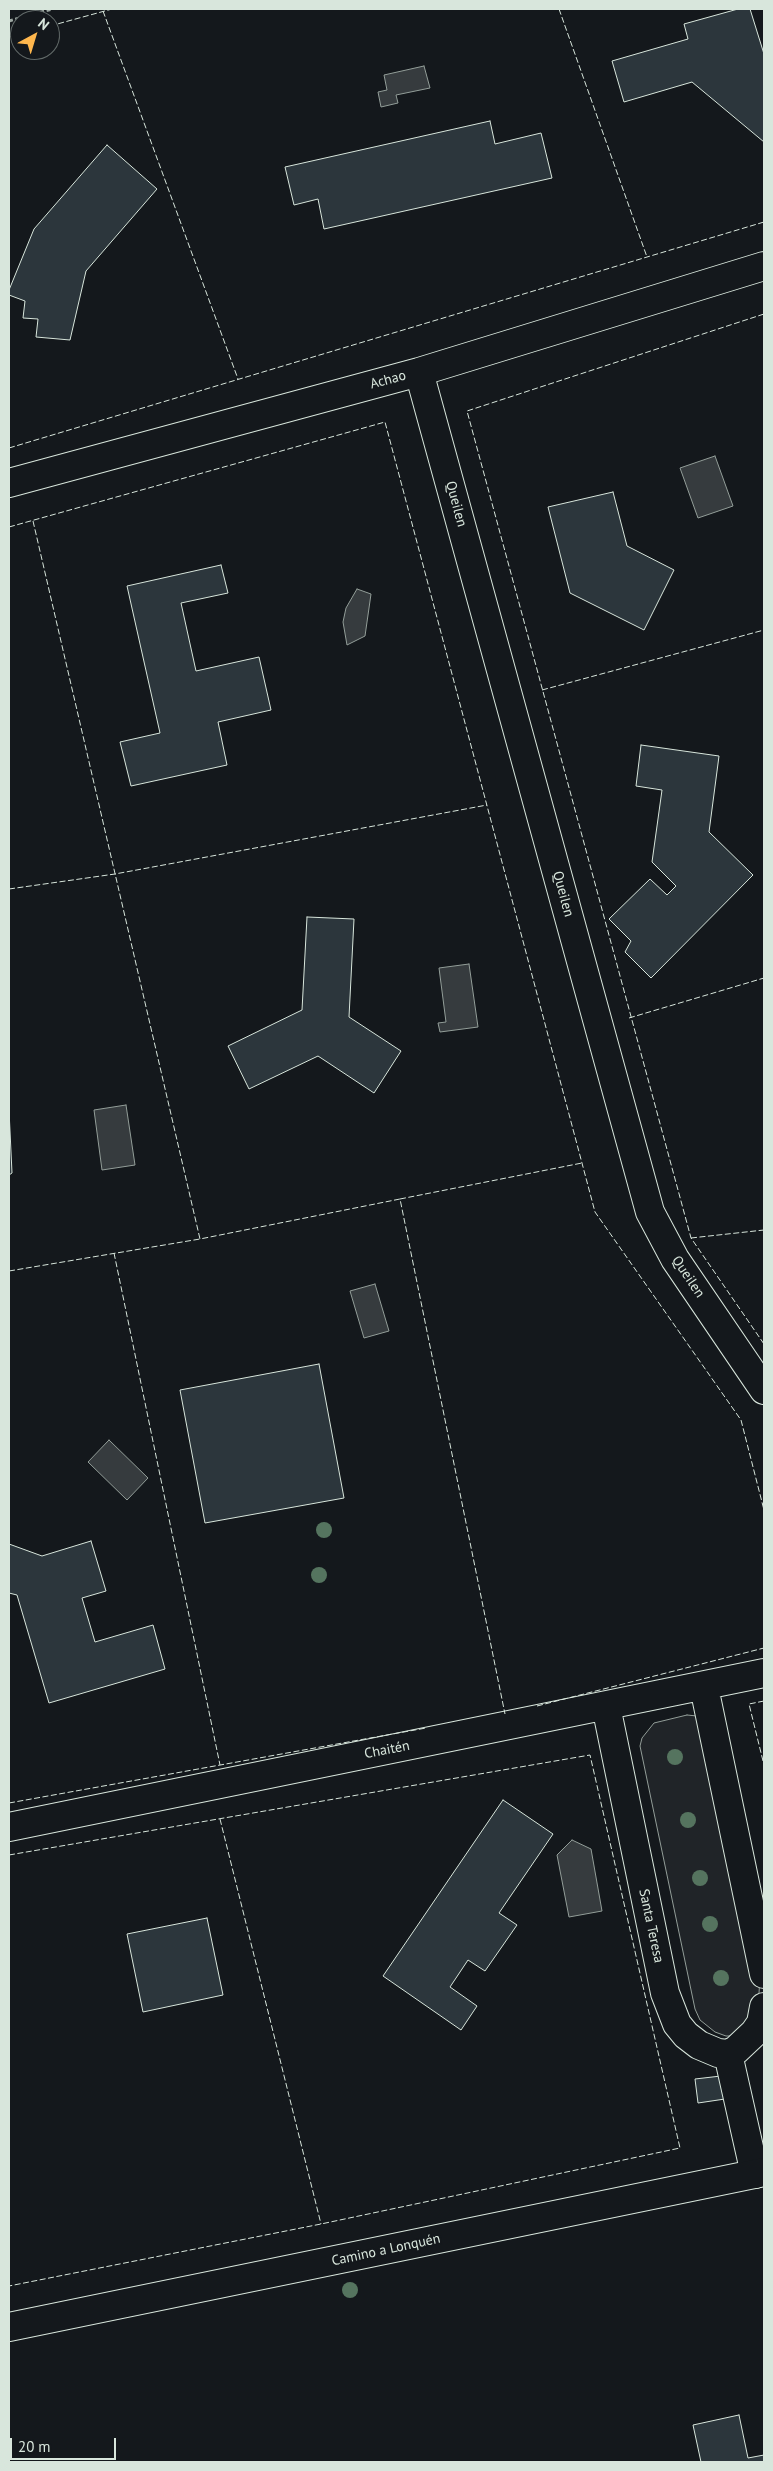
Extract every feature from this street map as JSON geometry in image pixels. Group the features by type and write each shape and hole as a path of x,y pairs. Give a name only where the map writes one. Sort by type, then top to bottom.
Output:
{"street":[{"name":"Achao","path":"9,483 419,372 764,266"},
{"name":"Queilen","path":"419,372 650,1212 675,1259 764,1390"},
{"name":"Chaitén","path":"9,1827 764,1674"},
{"path":"704,1687 764,1974"},
{"name":"Santa Teresa","path":"606,1706 669,2007 686,2035 699,2045 718,2053 728,2054"},
{"path":"760,2173 728,2054 736,2050 754,2033 761,2023 764,2007"},
{"name":"Camino a Lonquén","path":"9,2327 760,2173"}],"path":[{"path":"9,21 52,9"}],"shaded area":[{"path":"424,66 430,88 396,95 398,103 381,107 378,92 387,90 384,75"},
{"path":"715,456 733,506 698,518 680,468"},
{"path":"357,589 371,594 365,636 347,645 343,622 346,608"},
{"path":"469,964 478,1027 440,1032 438,1023 446,1022 439,968"},
{"path":"126,1105 135,1165 102,1170 94,1110"},
{"path":"375,1284 389,1331 364,1338 350,1291"},
{"path":"109,1440 148,1478 127,1500 88,1462"},
{"path":"687,1715 697,1716 760,1976 758,2011 735,2036 726,2036 715,2032 700,2020 695,2009 640,1746 642,1738 654,1723"},
{"path":"572,1840 591,1849 602,1911 569,1917 557,1855"}],"building":[{"path":"738,9 750,9 764,54 764,142 692,82 624,102 612,61 688,39 684,24"},
{"path":"490,121 495,144 541,133 552,178 324,229 318,199 294,205 285,167"},
{"path":"107,145 157,189 86,271 70,340 36,337 38,319 23,318 25,301 9,295 9,290 34,229"},
{"path":"613,492 627,546 674,570 644,630 570,593 548,507"},
{"path":"221,565 228,593 181,603 196,671 259,657 271,710 218,722 227,765 131,786 120,742 160,733 127,586"},
{"path":"641,745 719,756 709,832 753,875 651,978 625,952 631,941 609,919 650,879 667,895 676,886 652,862 662,790 636,786"},
{"path":"307,917 354,919 349,1017 401,1051 374,1093 318,1056 249,1089 228,1046 302,1010"},
{"path":"9,1110 12,1173 9,1175"},
{"path":"319,1364 344,1498 205,1523 180,1390"},
{"path":"91,1541 106,1591 82,1598 95,1642 153,1625 165,1669 49,1703 17,1595 9,1593 9,1544 42,1556"},
{"path":"503,1800 553,1834 499,1913 517,1925 485,1971 468,1960 450,1987 477,2006 461,2030 383,1976"},
{"path":"207,1918 223,1995 143,2012 127,1934"},
{"path":"721,2076 725,2099 698,2103 695,2079"},
{"path":"739,2415 748,2458 764,2455 764,2462 701,2462 693,2425"}],"fence":[{"path":"60,23 112,9"},
{"path":"559,9 647,257"},
{"path":"103,11 238,379"},
{"path":"9,448 764,222"},
{"path":"764,314 467,411 691,1238 764,1344"},
{"path":"9,527 385,422 595,1212 741,1420 764,1510"},
{"path":"33,521 200,1239 400,1199 505,1714"},
{"path":"542,690 764,630"},
{"path":"9,889 115,874 487,805"},
{"path":"629,1018 764,978"},
{"path":"400,1199 582,1163"},
{"path":"691,1238 764,1230"},
{"path":"9,1271 200,1239"},
{"path":"114,1253 220,1765"},
{"path":"537,1706 764,1648"},
{"path":"764,1701 749,1704 764,1765"},
{"path":"9,1803 426,1728"},
{"path":"9,1855 590,1755 680,2148 321,2224 9,2286"},
{"path":"220,1819 321,2224"}]}
